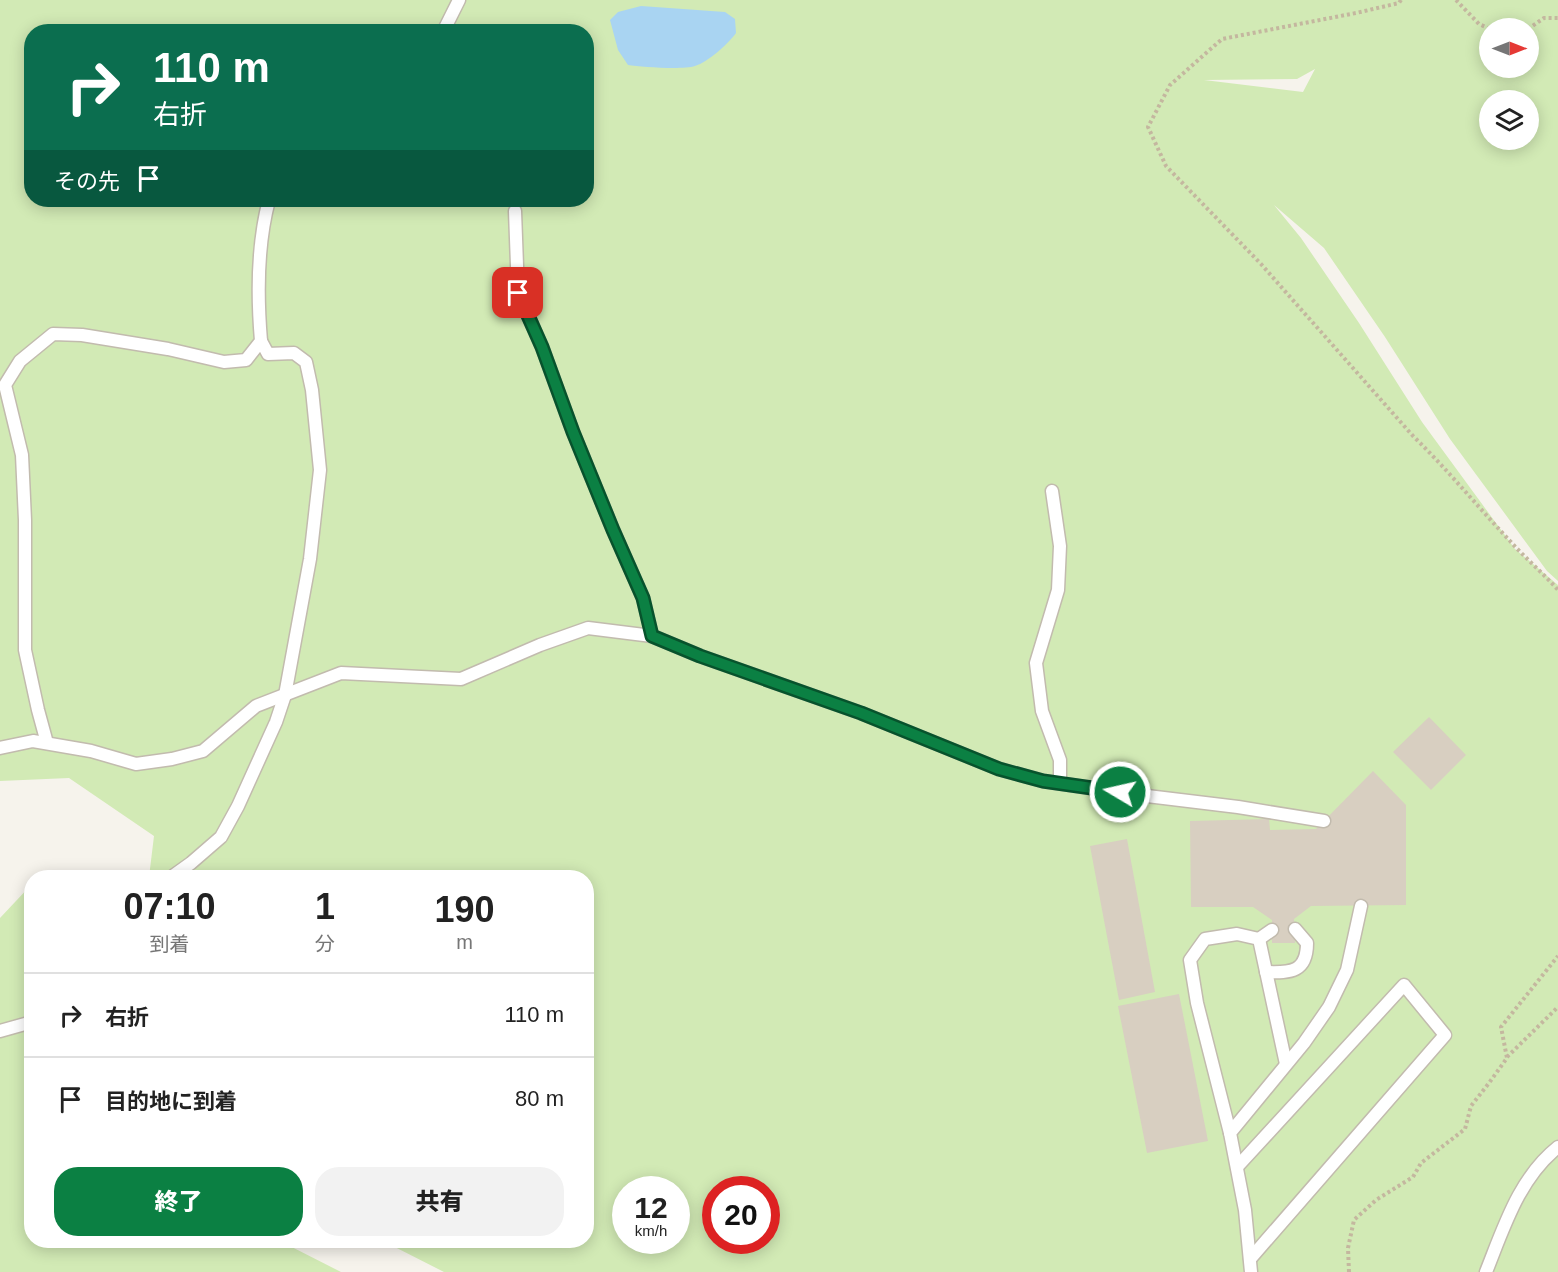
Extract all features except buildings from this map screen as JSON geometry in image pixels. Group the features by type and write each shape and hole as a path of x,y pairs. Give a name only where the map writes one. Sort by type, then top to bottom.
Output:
{"lane":[{"path":"447,24 459,0"},
{"path":"181,870 221,837 238,806 276,722 285,695 310,559 320,470 312,390 306,362 294,353 268,354 261,341 258,305 262,225 267,207"},
{"path":"515,212 518,293 542,347 573,432 613,530 643,598 652,636"},
{"path":"47,743 24,650 25,520 22,455 5,385 20,361 54,334 82,335 147,345 224,362 246,360 261,341"},
{"path":"1052,491 1060,546 1058,590 1036,663 1041,711 1060,760 1060,783"},
{"path":"0,748 33,741 91,751 136,764 172,759 203,751 256,706 341,673 461,680 540,645 588,628 652,636 700,656 861,713 999,769 1060,783 1324,821"},
{"path":"1230,1133 1329,1007 1347,970 1360,906"},
{"path":"1266,972 1289,973 1302,966 1307,954 1307,943 1295,929"},
{"path":"1251,1266 1245,1210 1230,1133 1197,1003 1190,960 1205,939 1237,934 1259,939 1272,930"},
{"path":"1259,939 1286,1064"},
{"path":"1236,1167 1404,985 1445,1035 1251,1266"},
{"path":"0,1031 24,1024"},
{"path":"1486,1272 1515,1202 1543,1159 1558,1147"}],"path":[{"path":"1401,0 1399,3 1356,13 1222,39 1170,85 1148,127 1166,166 1261,264 1510,542 1540,569 1558,590"},
{"path":"1456,0 1479,24"},
{"path":"1539,21 1544,18 1558,18"},
{"path":"1507,1058 1502,1028 1558,956"},
{"path":"1349,1272 1348,1248 1354,1220 1376,1200 1413,1177 1421,1163 1465,1130 1471,1106 1507,1058 1558,1007"}],"green space":[{"path":"0,0 1558,0 1558,581 1547,571 1450,439 1385,337 1324,248 1274,205 1301,238 1359,323 1422,422 1515,549 1558,585 1558,1272 444,1272 397,1248 594,1248 594,870 150,870 154,836 69,778 0,781","holes":["1315,69 1303,92 1204,80 1297,79"]},
{"path":"24,892 24,1248 294,1248 341,1272 0,1272 0,918"}],"water":[{"path":"641,6 725,12 735,19 736,33 706,61 695,66 672,68 628,65 618,50 610,20 618,12"}],"route":[{"path":"518,293 542,347 573,432 613,530 643,598 652,636 700,656 861,713 999,769 1043,781 1120,792"}]}
